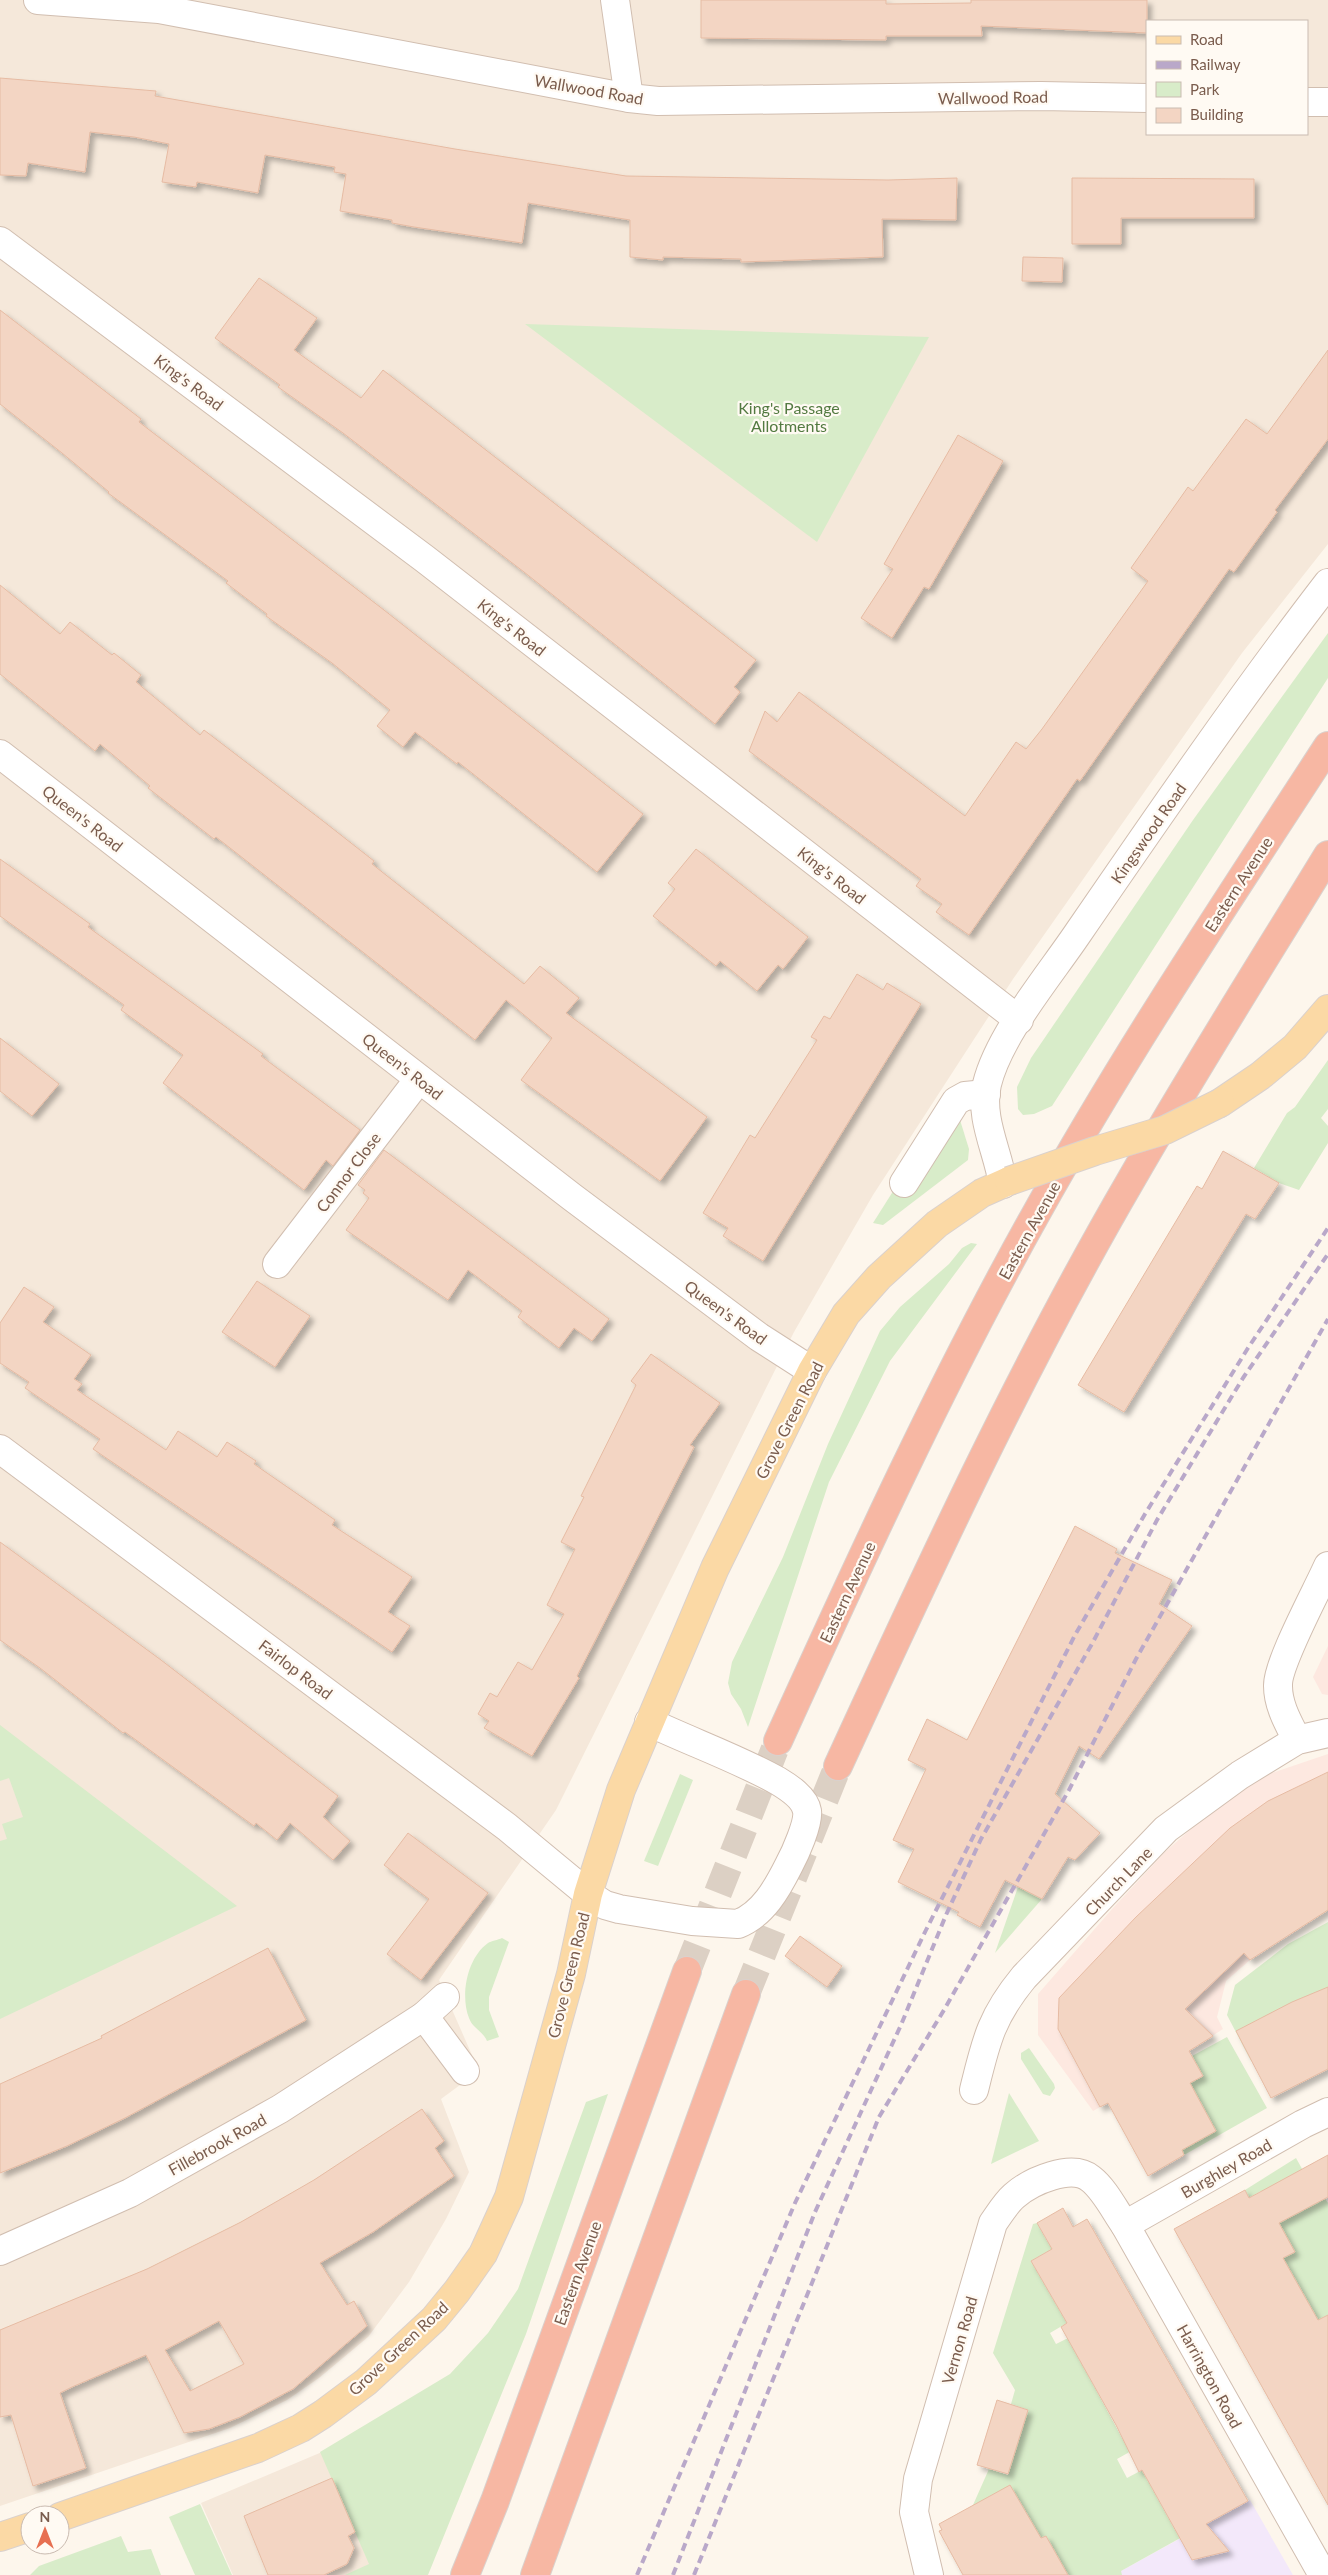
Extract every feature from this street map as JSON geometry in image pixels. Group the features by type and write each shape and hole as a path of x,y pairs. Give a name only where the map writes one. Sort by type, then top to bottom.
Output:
{"highway":[{"name":"Eastern Avenue","path":"778,1742 850,1584 946,1385 1036,1213 1147,1025 1328,746"},
{"path":"838,1766 943,1539 1050,1327 1130,1180 1328,855"},
{"name":"Eastern Avenue","path":"465,2575 495,2501 686,1971"},
{"path":"535,2575 746,1994"}],"main road":[{"name":"Grove Green Road","path":"70,2514 258,2448 301,2428 366,2382 434,2319 458,2291 483,2254 509,2196 570,1974 588,1894 613,1812 715,1568 812,1371 846,1314 878,1277 937,1224 982,1193 1095,1151 1165,1130 1220,1103 1260,1076 1294,1047 1328,1009"},
{"path":"0,2537 20,2530"}],"street":[{"name":"Wallwood Road","path":"38,0 159,9 629,98 684,102 1041,96 1146,98"},
{"path":"615,0 629,98"},
{"path":"1308,102 1328,102"},
{"name":"King's Road","path":"0,241 425,559 1019,1020"},
{"name":"Kingswood Road","path":"1006,1183 987,1122 986,1094 996,1057 1019,1020 1114,881 1328,583"},
{"name":"Queen's Road","path":"0,754 419,1079 759,1337 812,1371"},
{"name":"Connor Close","path":"277,1264 419,1079"},
{"path":"904,1183 956,1101 966,1096 986,1094"},
{"name":"Fairlop Road","path":"0,1450 492,1816 588,1894"},
{"path":"1297,1740 1284,1712 1278,1686 1285,1660 1328,1566"},
{"name":"Grove Green Road","path":"588,1894 605,1905 619,1909 692,1921 738,1924 752,1918 778,1888 791,1861 807,1818 807,1809 802,1799 779,1782 649,1722"},
{"name":"Church Lane","path":"974,2090 989,2031 1007,1998 1024,1976 1166,1830 1240,1775 1297,1740 1328,1733"},
{"name":"Fillebrook Road","path":"0,2251 138,2188 280,2108 424,2016 446,1997"},
{"path":"424,2016 464,2072"},
{"name":"Burghley Road","path":"1125,2225 1303,2124 1328,2112"},
{"name":"Vernon Road","path":"929,2575 914,2512 918,2479 993,2223 1013,2197 1034,2184 1072,2171 1082,2173 1092,2179"},
{"name":"Harrington Road","path":"1092,2179 1125,2225 1323,2575"}],"shaded area":[{"path":"0,0 1328,0 1328,544 1242,653 1013,979 873,1195 794,1332 556,1810 439,1980 479,2071 441,2099 469,2172 446,2219 409,2282 368,2337 319,2378 287,2400 230,2428 0,2506"},
{"path":"1328,1646 1328,1695 1322,1694 1313,1677"},
{"path":"1328,1754 1328,1910 1250,1960 1226,1981 1217,2017 1223,2029 1189,2051 1173,2067 1093,2111 1038,2035 1038,1994 1165,1852 1226,1798 1272,1773"},
{"path":"322,2452 428,2575 233,2575 201,2503"},
{"path":"1250,2500 1293,2575 1074,2575 1121,2571"}],"green space":[{"name":"King's Passage Allotments","path":"525,324 929,337 817,542"},
{"path":"1328,633 1328,678 1052,1106 1034,1114 1023,1115 1018,1109 1017,1087 1031,1058 1193,820"},
{"path":"1328,1060 1328,1109 1321,1118 1328,1126 1328,1143 1299,1190 1279,1183 1254,1168 1287,1113 1295,1107"},
{"path":"960,1120 969,1149 968,1160 883,1225 873,1223 897,1185"},
{"path":"971,1243 977,1244 890,1361 829,1482 748,1727 741,1709 731,1694 728,1683 732,1662 783,1557 828,1444 880,1331 900,1307 949,1264 962,1248"},
{"path":"0,1725 237,1906 0,2019 0,1841 7,1839 2,1824 23,1817 9,1778 0,1781"},
{"path":"680,1774 693,1780 658,1866 644,1861"},
{"path":"1018,1887 1042,1899 995,1953"},
{"path":"1328,1922 1328,1987 1251,2061 1227,2015 1235,1985 1288,1944"},
{"path":"502,1938 509,1942 489,1997 489,2010 499,2037 487,2041 473,2025 466,2009 467,1978 470,1967 481,1950 488,1943"},
{"path":"1227,2037 1267,2108 1184,2155 1180,2148 1183,2087 1203,2076 1192,2056"},
{"path":"1029,2048 1054,2084 1055,2088 1050,2096 1043,2094 1021,2059 1021,2053"},
{"path":"1009,2093 1039,2141 991,2164"},
{"path":"608,2094 526,2334 428,2575 345,2575 369,2564 320,2452 450,2374 488,2333 518,2289 586,2102"},
{"path":"1296,2158 1320,2201 1325,2199 1328,2203 1328,2315 1318,2320 1283,2258 1294,2252 1261,2191 1249,2198 1245,2190"},
{"path":"1037,2223 1047,2241 1056,2247 1031,2261 1067,2323 1050,2333 1056,2344 1068,2338 1122,2438 1160,2435 1117,2459 1127,2478 1142,2470 1175,2530 1209,2522 1121,2571 1122,2575 1068,2575 1046,2536 1002,2560 1032,2525 1014,2492 977,2512 973,2505 989,2469 1008,2475 1028,2410 1011,2404 1015,2390 993,2353 1033,2224"},
{"path":"200,2504 232,2575 195,2575 169,2517"},
{"path":"121,2536 128,2552 151,2549 161,2575 30,2575 39,2566"}],"building":[{"path":"701,0 886,0 886,4 971,3 971,0 1147,0 1146,33 981,26 982,36 886,36 886,40 701,38"},
{"path":"0,78 156,91 155,96 455,149 626,176 888,180 957,178 956,220 882,219 883,257 741,262 741,259 663,257 663,260 630,257 630,220 528,203 522,243 414,227 392,223 392,220 340,211 346,174 334,172 335,167 265,155 258,193 197,182 196,187 162,182 169,144 134,137 90,132 85,172 28,163 26,176 0,175"},
{"path":"1072,178 1254,179 1254,218 1121,218 1121,244 1072,244"},
{"path":"1023,257 1063,258 1062,282 1022,281"},
{"path":"259,278 317,318 294,350 361,398 383,370 756,660 734,687 740,692 715,724 524,572 343,433 278,387 280,385 215,338"},
{"path":"0,310 141,419 139,422 384,610 643,814 597,872 458,762 457,764 415,732 403,747 377,726 390,710 332,663 266,616 267,614 226,583 228,581 108,493 62,453 0,404"},
{"path":"1328,350 1328,439 1275,510 1277,512 1234,572 1229,569 1080,781 1077,779 969,935 936,912 942,904 916,886 921,879 749,751 765,711 777,722 799,692 965,816 1016,742 1026,749 1042,729 1148,581 1131,568 1188,487 1193,491 1246,419 1267,434"},
{"path":"958,435 1003,461 929,589 924,587 892,638 861,618 893,569 884,564"},
{"path":"0,585 60,634 70,622 112,655 114,653 141,675 136,682 200,735 204,730 323,821 374,861 372,864 524,984 540,966 579,998 566,1013 707,1117 660,1181 521,1080 552,1038 506,1000 475,1040 216,837 214,839 148,788 150,786 100,744 95,751 0,674"},
{"path":"696,849 808,937 783,969 778,965 757,991 720,961 716,966 653,916 675,889 668,883"},
{"path":"0,859 90,924 88,927 263,1054 261,1056 360,1130 333,1166 326,1160 304,1190 163,1083 183,1055 121,1010 124,1005 0,916"},
{"path":"857,974 883,990 887,983 921,1004 763,1261 723,1236 728,1228 703,1213 750,1135 755,1138 817,1040 811,1037 824,1016 830,1019"},
{"path":"0,1038 59,1084 32,1116 0,1091"},
{"path":"384,1150 609,1319 592,1341 574,1328 559,1348 518,1317 522,1311 468,1270 448,1300 346,1230 369,1198 363,1193 365,1190 358,1185"},
{"path":"1223,1151 1279,1183 1255,1219 1246,1214 1124,1412 1078,1385 1197,1186 1202,1189"},
{"path":"257,1281 310,1316 275,1367 222,1332"},
{"path":"24,1287 54,1307 43,1322 91,1355 74,1379 82,1384 77,1390 166,1450 178,1431 217,1457 227,1442 256,1461 254,1464 335,1520 332,1525 412,1577 388,1612 410,1626 392,1652 93,1449 100,1439 25,1388 29,1382 0,1363 0,1323"},
{"path":"651,1354 720,1403 690,1445 694,1447 577,1676 579,1678 532,1756 484,1728 489,1721 478,1714 490,1693 497,1697 518,1662 532,1670 564,1614 547,1605 575,1549 561,1542 584,1497 581,1496 636,1385 631,1381"},
{"path":"1075,1526 1117,1549 1115,1553 1172,1580 1159,1604 1192,1626 1099,1759 1079,1746 1055,1794 1100,1833 1075,1860 1068,1857 1042,1899 1005,1880 980,1927 957,1915 959,1912 898,1882 914,1849 893,1840 926,1769 908,1760 927,1719 967,1740"},
{"path":"0,1542 161,1660 338,1796 323,1817 350,1841 333,1860 290,1823 277,1840 256,1823 254,1826 125,1732 123,1733 40,1668 0,1640"},
{"path":"1328,1772 1328,1910 1250,1960 1244,1953 1185,2009 1213,2036 1189,2051 1203,2076 1190,2083 1216,2131 1182,2150 1184,2155 1148,2176 1108,2103 1100,2107 1058,2029 1059,1998 1136,1917 1230,1828 1268,1801"},
{"path":"408,1833 488,1893 421,1980 387,1954 429,1899 384,1865"},
{"path":"800,1936 842,1966 827,1987 785,1956"},
{"path":"268,1948 306,2020 125,2118 67,2146 0,2173 0,2084 102,2038 101,2036"},
{"path":"1328,1987 1328,2069 1271,2098 1236,2031 1292,2002"},
{"path":"422,2109 444,2141 435,2148 454,2176 373,2232 320,2263 347,2305 354,2301 367,2326 293,2389 240,2417 209,2429 184,2433 146,2355 60,2393 86,2468 33,2486 11,2415 0,2417 0,2330 147,2269 241,2222 314,2180","holes":["219,2321 244,2364 190,2391 165,2350"]},
{"path":"1328,2155 1328,2197 1279,2223 1295,2252 1283,2258 1318,2320 1328,2315 1328,2505 1174,2229 1245,2190 1249,2198"},
{"path":"1063,2208 1073,2227 1087,2219 1248,2501 1206,2524 1229,2551 1192,2560 1142,2470 1139,2472 1116,2425 1061,2327 1067,2323 1031,2261 1052,2249 1037,2223"},
{"path":"997,2400 1028,2410 1008,2474 977,2465"},
{"path":"332,2478 355,2532 348,2536 354,2548 347,2564 324,2575 268,2575 244,2516"},
{"path":"1010,2485 1041,2538 1046,2536 1068,2575 963,2575 939,2531 942,2530 939,2524"}],"tunnel":[{"path":"687,1971 778,1741"},
{"path":"746,1994 838,1766"}],"railway":[{"path":"637,2575 795,2203 926,1930 1075,1635 1145,1514 1248,1348 1328,1228"},
{"path":"673,2575 815,2212 901,2025 946,1915 981,1839 1093,1642 1157,1520 1243,1378 1328,1254"},
{"path":"694,2575 879,2117 944,2010 1069,1790 1136,1659 1328,1319"}]}
